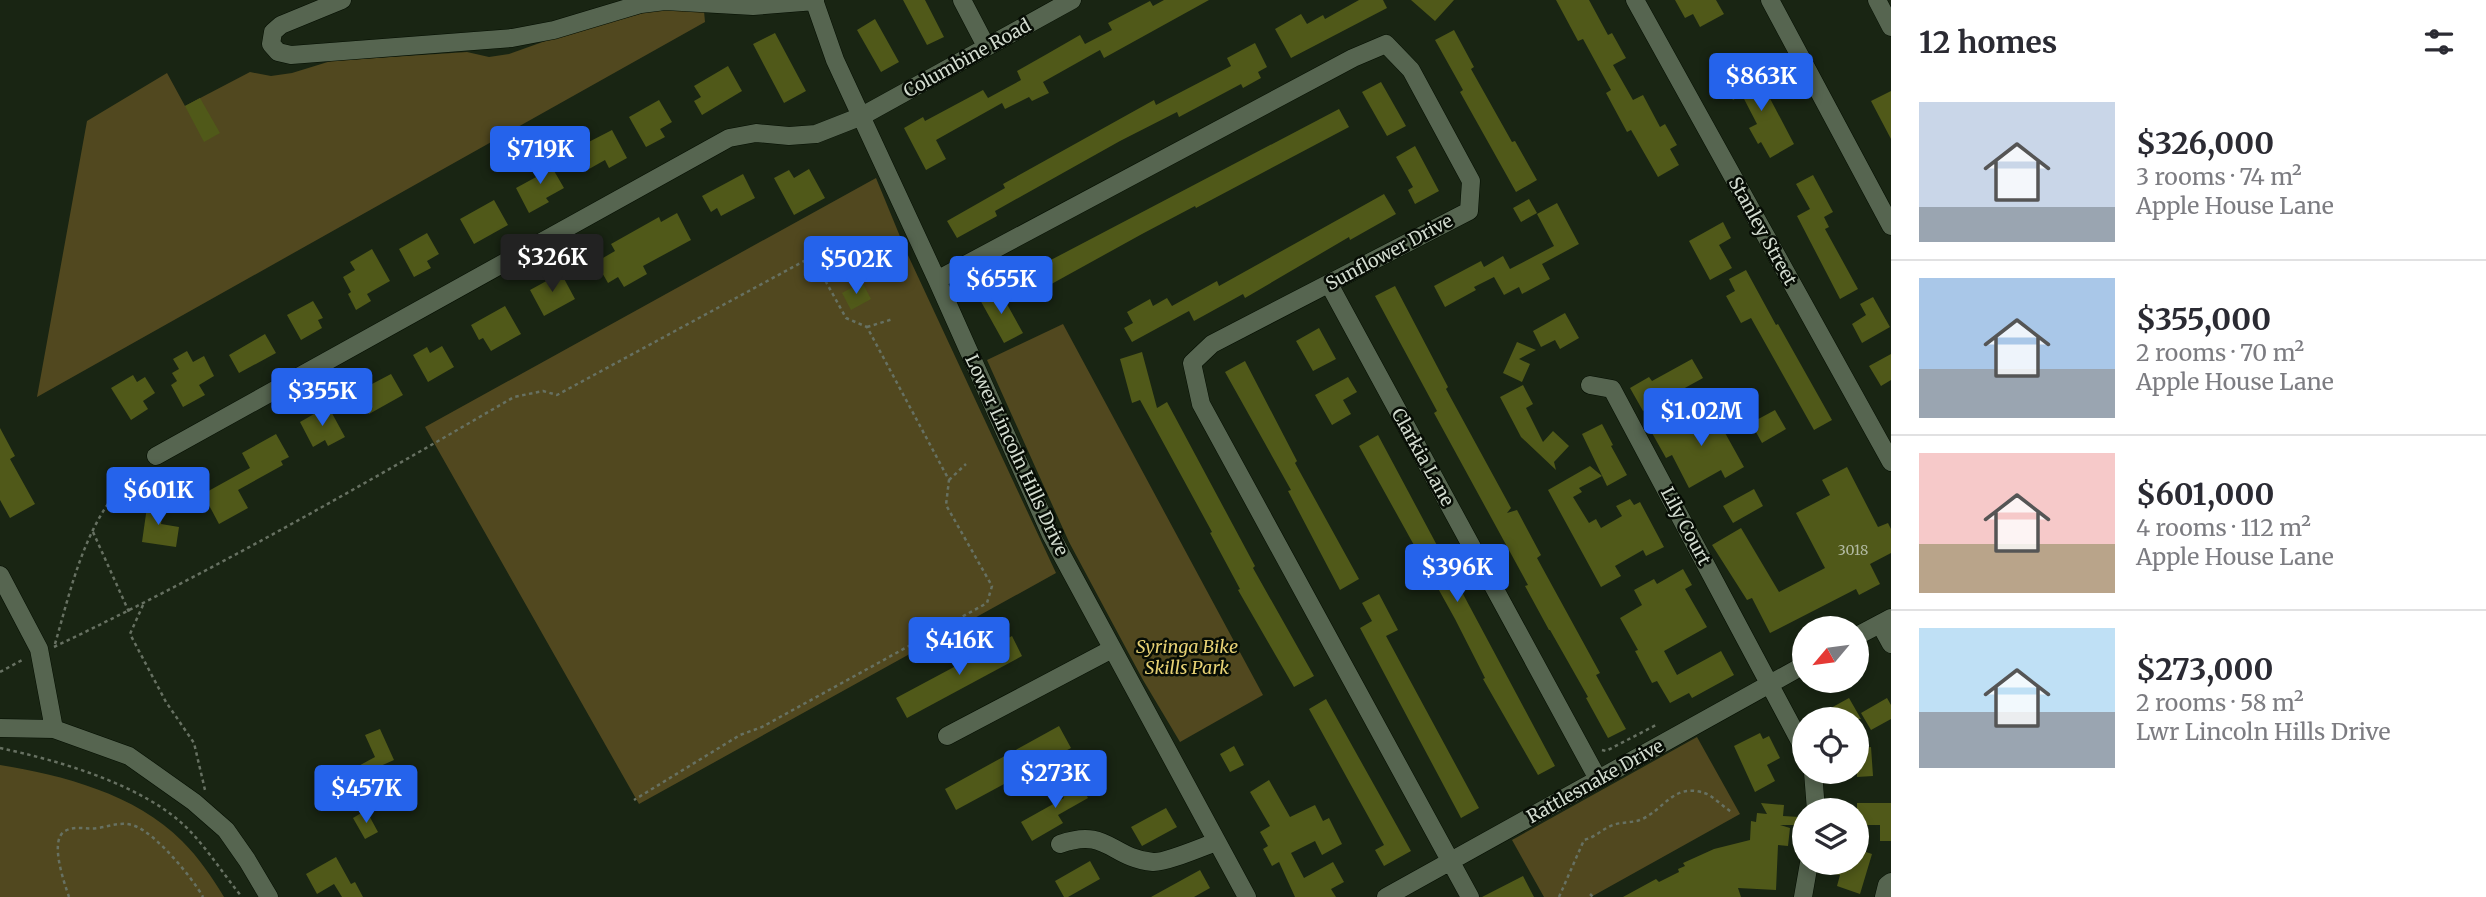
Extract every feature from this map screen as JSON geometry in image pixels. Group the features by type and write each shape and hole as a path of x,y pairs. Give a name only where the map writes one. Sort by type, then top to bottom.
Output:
{"street":[{"path":"342,0 281,25 273,32 271,44 278,52 290,55 482,41 554,30 641,4 665,1 753,6 815,1"},
{"path":"962,0 986,46"},
{"name":"Columbine Road","path":"156,456 729,138 756,133 816,134 862,116 1072,0"},
{"name":"Stanley Street","path":"1636,0 1891,462"},
{"path":"1770,0 1891,226"},
{"path":"1877,0 1891,27"},
{"name":"Lower Lincoln Hills Drive","path":"815,1 835,60 1051,535 1247,897"},
{"name":"Sunflower Drive","path":"937,280 1353,58 1386,44 1411,70 1471,181 1469,211 1212,344 1192,363 1201,404 1450,861"},
{"name":"Clarkia Lane","path":"1329,284 1598,779"},
{"name":"Lily Court","path":"1590,385 1612,389 1770,683"},
{"path":"0,575 39,649 54,729"},
{"path":"1869,630 1885,621 1891,643"},
{"path":"947,736 1112,649"},
{"name":"Rattlesnake Drive","path":"1385,897 1792,671"},
{"path":"1770,683 1792,726"},
{"path":"0,728 54,729 128,756 194,802 226,830 269,897"},
{"path":"1060,844 1079,838 1094,838 1126,856 1156,863 1216,842"},
{"path":"1450,861 1470,897"},
{"path":"1803,897 1807,875"},
{"path":"1884,897 1891,882"}],"path":[{"path":"156,456 113,495 93,531 75,574 54,648 143,605 514,397 543,391 557,395 806,260 815,262 846,318 867,327 949,480 946,505 992,586 987,603 762,727 740,735 634,800"},
{"path":"867,327 893,319"},
{"path":"949,480 966,464"},
{"path":"93,531 129,612"},
{"path":"143,605 130,634 166,702 194,743 206,793"},
{"path":"0,672 24,659"},
{"path":"1581,748 1606,751 1658,724"},
{"path":"0,748 65,764 108,780 156,804 188,828 222,868 242,897"},
{"path":"1559,897 1584,840 1595,837 1613,825 1642,819 1672,795 1689,790 1709,794 1733,813"},
{"path":"69,897 57,854 59,837 73,828 95,828 123,823 139,828 160,846 188,874 203,897"}],"green space":[{"path":"670,8 704,11 705,22 37,397 87,121 167,73 185,106 250,72 271,76 292,73 331,61 467,52 489,57 509,54 551,39 653,10"},
{"path":"876,178 906,251 1056,573 639,804 425,427"},
{"name":"Syringa Bike Skills Park","path":"1063,324 1263,695 1180,742 1143,680 1069,542 987,360"},
{"path":"1697,737 1740,814 1591,897 1544,897 1512,840"},
{"path":"0,765 73,781 121,799 143,811 164,825 188,847 224,897 0,897"}],"building":[{"path":"903,0 925,0 944,37 927,45"},
{"path":"1164,0 1209,0 1104,58 1100,50 1043,82 1049,93 1032,101 1029,97 1005,109 1002,103 936,140 946,159 926,170 904,128 923,117 925,121 983,90 988,98 1021,80 1017,71 1080,35 1085,44 1112,30 1108,23 1150,1 1153,6"},
{"path":"1359,0 1383,0 1387,8 1291,58 1275,29 1301,14 1307,24 1323,15 1325,19"},
{"path":"1411,0 1454,0 1435,21"},
{"path":"1556,0 1589,0 1608,35 1612,33 1626,58 1613,65 1633,100 1643,95 1660,127 1665,124 1677,145 1670,149 1679,165 1658,177 1631,130 1627,132 1606,93 1611,90 1583,39 1578,41"},
{"path":"1675,0 1716,0 1724,14 1700,27 1693,14 1685,18"},
{"path":"875,19 899,62 881,72 857,30"},
{"path":"1454,30 1474,67 1471,69 1537,180 1516,192 1460,92 1463,90 1435,40"},
{"path":"775,33 806,91 784,103 753,44"},
{"path":"1255,43 1267,67 1258,72 1261,78 1243,88 1241,84 1179,117 1177,112 1120,141 995,211 997,216 957,238 947,221 1005,188 1003,184 1154,100 1156,105 1231,66 1227,58"},
{"path":"728,66 742,91 702,115 694,101 701,97 694,86"},
{"path":"1754,68 1794,144 1770,158 1749,128 1757,124 1742,95 1733,100 1724,85"},
{"path":"1381,82 1406,126 1387,136 1362,92"},
{"path":"1891,91 1891,139 1871,101"},
{"path":"200,98 220,133 204,142 185,106"},
{"path":"659,100 672,122 660,129 665,137 646,147 629,117"},
{"path":"1339,109 1349,127 1142,234 1037,292 1026,273"},
{"path":"612,130 627,158 609,168 605,160 589,169 577,148"},
{"path":"1415,146 1439,191 1415,204 1408,190 1413,187 1396,157"},
{"path":"546,157 564,188 546,198 549,202 529,213 516,188 538,176 532,165"},
{"path":"809,169 825,198 794,215 774,178 789,170 794,178"},
{"path":"743,174 755,198 721,216 717,208 711,212 702,196"},
{"path":"1813,175 1833,212 1824,217 1829,227 1825,229 1858,289 1840,299 1797,216 1810,209 1796,184"},
{"path":"1384,194 1396,214 1350,240 1349,237 1245,298 1243,294 1194,321 1189,311 1132,342 1124,328 1133,323 1127,312 1150,299 1153,306 1167,298 1172,306 1217,281 1219,286"},
{"path":"1529,199 1537,213 1521,222 1513,208"},
{"path":"494,200 508,225 474,244 460,219"},
{"path":"1557,203 1579,244 1542,264 1550,279 1522,294 1519,287 1504,295 1494,277 1445,307 1434,286 1481,261 1484,267 1503,256 1510,269 1554,246 1537,214"},
{"path":"677,213 691,240 643,266 647,274 624,287 618,277 608,283 596,262 615,251 611,244 659,217 661,222"},
{"path":"1723,222 1731,238 1719,245 1732,268 1710,280 1689,241"},
{"path":"427,233 439,254 427,261 431,268 414,277 399,249"},
{"path":"372,249 390,281 367,294 371,301 356,310 343,277 355,270 350,262"},
{"path":"1746,270 1832,420 1814,430 1751,318 1741,323 1726,296 1735,291 1729,279"},
{"path":"561,273 575,299 544,316 530,290"},
{"path":"862,282 871,299 851,310 842,293"},
{"path":"1395,286 1448,387 1446,389 1511,508 1507,513 1517,510 1541,555 1537,558 1600,673 1596,675 1626,729 1608,738 1525,586 1528,585 1434,413 1437,411 1375,296"},
{"path":"998,288 1023,333 1004,343 979,298"},
{"path":"1873,297 1890,327 1862,343 1852,324 1866,315 1860,304"},
{"path":"313,301 323,318 318,320 322,328 301,340 287,315"},
{"path":"505,306 521,334 491,351 483,338 479,340 471,325"},
{"path":"1565,313 1579,338 1560,349 1555,340 1541,347 1533,331"},
{"path":"1319,328 1336,359 1313,371 1296,341"},
{"path":"265,334 276,353 239,373 229,355"},
{"path":"1517,342 1536,350 1519,359 1530,364 1522,382 1503,373"},
{"path":"442,346 454,367 428,382 413,355 427,347 430,353"},
{"path":"187,351 193,362 204,356 214,376 199,385 205,395 183,407 171,385 177,381 172,373 179,369 173,359"},
{"path":"1142,352 1157,408 1167,402 1255,566 1253,568 1314,676 1294,687 1238,590 1240,589 1210,533 1212,532 1140,400 1132,403 1120,359"},
{"path":"1891,354 1891,380 1881,386 1869,366"},
{"path":"1692,359 1703,378 1643,411 1630,388 1649,377 1652,381"},
{"path":"1245,361 1297,461 1295,463 1359,579 1340,590 1288,491 1291,490 1225,372"},
{"path":"391,374 403,395 369,414 355,389"},
{"path":"133,375 137,382 145,377 155,393 143,401 148,409 131,420 111,388"},
{"path":"1348,377 1357,392 1343,400 1351,414 1332,425 1315,395"},
{"path":"1523,385 1533,404 1526,408 1543,442 1553,431 1569,446 1554,462 1556,470 1521,437 1500,397"},
{"path":"1717,404 1730,428 1724,431 1744,467 1725,478 1721,470 1689,488 1672,455 1666,458 1652,433 1670,423 1677,434 1702,420 1699,414"},
{"path":"328,406 345,437 328,446 325,440 313,447 300,422"},
{"path":"1775,410 1786,429 1762,443 1751,423"},
{"path":"1602,424 1627,475 1607,486 1582,434"},
{"path":"0,428 15,456 10,459 35,504 10,518 0,500"},
{"path":"276,434 289,457 281,461 283,465 238,490 248,508 219,524 203,494 250,468 242,453"},
{"path":"1378,435 1555,766 1538,775 1483,679 1485,678 1455,619 1359,446"},
{"path":"1590,466 1602,476 1579,488 1582,492 1573,497 1589,523 1596,519 1601,528 1622,516 1616,506 1630,499 1634,505 1640,502 1664,547 1646,556 1643,550 1615,566 1621,576 1601,587 1548,490"},
{"path":"1847,467 1878,527 1888,523 1891,529 1891,553 1870,564 1880,584 1859,595 1856,589 1803,616 1792,616 1792,622 1770,633 1752,598 1747,600 1712,545 1741,528 1779,592 1825,568 1796,513 1830,495 1822,480"},
{"path":"1754,489 1763,506 1733,523 1723,506"},
{"path":"148,500 164,503 161,524 179,527 176,547 142,542"},
{"path":"1683,569 1692,585 1685,589 1707,627 1664,651 1677,675 1721,651 1734,675 1692,698 1689,693 1670,703 1657,681 1652,683 1620,618 1642,605 1634,590 1654,579 1657,584"},
{"path":"1379,594 1398,630 1386,636 1479,808 1461,818 1360,628 1372,621 1362,603"},
{"path":"1012,636 1022,656 907,718 896,698"},
{"path":"1849,698 1854,707 1833,707"},
{"path":"1887,698 1891,705 1891,719 1871,730 1869,708"},
{"path":"1326,699 1411,851 1384,866 1375,850 1384,845 1309,709"},
{"path":"1059,726 1071,748 956,810 945,789"},
{"path":"380,729 394,760 376,768 389,790 371,801 353,769 375,757 365,735"},
{"path":"1760,733 1763,739 1769,736 1780,758 1767,765 1775,781 1755,792 1734,746"},
{"path":"1234,746 1244,765 1230,772 1220,754"},
{"path":"1871,747 1873,776 1869,776"},
{"path":"1076,777 1088,798 1058,815 1063,823 1032,841 1021,822 1064,798 1058,787"},
{"path":"1269,780 1290,817 1315,805 1323,821 1329,818 1342,844 1322,855 1315,841 1291,853 1304,878 1333,862 1344,882 1331,889 1336,897 1295,897 1279,862 1272,866 1263,849 1268,846 1260,832 1270,826 1250,792"},
{"path":"1761,803 1784,805 1783,816 1792,817 1792,825 1780,825 1790,828 1788,846 1778,845 1776,890 1738,888 1741,897 1623,897 1656,879 1659,882 1679,872 1678,869 1685,866 1683,863 1714,849 1750,840 1751,821 1756,822 1757,813 1767,814"},
{"path":"1869,803 1891,803 1891,841 1880,841 1880,825 1869,825"},
{"path":"1166,808 1177,827 1142,846 1131,827"},
{"path":"366,810 378,832 365,839 353,818"},
{"path":"336,857 351,884 355,882 363,897 342,897 334,884 317,894 306,874"},
{"path":"1090,861 1100,879 1064,897 1055,881"},
{"path":"1200,870 1210,888 1194,897 1151,897"},
{"path":"1840,875 1866,875 1860,894 1837,886"},
{"path":"1523,876 1534,897 1482,897"}]}
